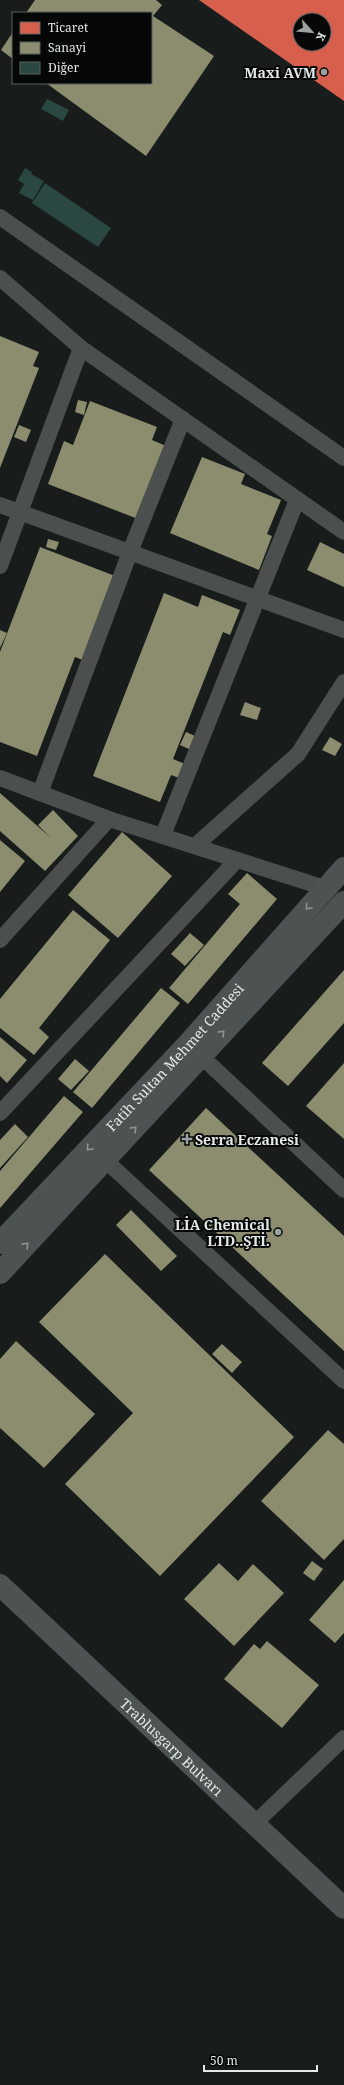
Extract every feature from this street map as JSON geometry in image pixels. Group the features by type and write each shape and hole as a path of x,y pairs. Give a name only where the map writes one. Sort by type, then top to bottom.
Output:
{"main road":[{"name":"Fatih Sultan Mehmet Caddesi","path":"4,1261 105,1160 325,888 344,868"},
{"path":"325,888 343,903"},
{"name":"Fatih Sultan Mehmet Caddesi","path":"0,1243 343,903"},
{"name":"Trablusgarp Bulvarı","path":"0,1585 344,1908"}],"street":[{"path":"0,217 344,458"},
{"path":"0,278 81,348 344,532"},
{"path":"0,566 81,348"},
{"path":"40,793 130,552 183,419"},
{"path":"163,835 297,500"},
{"path":"0,505 344,630"},
{"path":"196,845 298,754 344,682"},
{"path":"0,778 109,819 196,845 236,861 325,888"},
{"path":"0,940 109,819"},
{"path":"0,1114 236,861"},
{"path":"195,1050 344,1190"},
{"path":"105,1160 344,1381"},
{"path":"255,1824 344,1738"}],"building: Ticaret":[{"name":"Maxi AVM","path":"199,0 344,0 344,101"}],"building: Sanayi":[{"path":"35,0 156,0 162,5 153,16 214,56 146,156 47,84 152,84 152,12 27,12"},
{"path":"12,34 12,58 1,50"},
{"path":"0,336 39,352 33,366 39,368 0,468"},
{"path":"78,400 87,402 84,415 75,412"},
{"path":"90,401 157,427 152,440 166,446 138,519 48,484 64,441 73,445"},
{"path":"19,425 31,430 26,442 14,437"},
{"path":"202,457 245,474 241,484 281,500 267,534 272,536 259,570 170,533"},
{"path":"48,539 59,542 56,550 46,547"},
{"path":"320,542 344,554 344,587 307,570"},
{"path":"40,547 115,576 83,660 75,657 37,756 0,742 0,652"},
{"path":"164,593 198,607 202,595 240,610 230,635 223,632 173,759 185,764 179,778 171,775 160,802 93,776"},
{"path":"0,630 7,633 0,648"},
{"path":"245,702 261,708 257,720 240,715"},
{"path":"186,732 195,736 189,749 180,745"},
{"path":"330,737 342,744 335,756 322,750"},
{"path":"0,793 51,838 38,825 53,810 78,836 45,871 0,831"},
{"path":"122,832 172,876 118,938 68,895"},
{"path":"0,840 25,861 0,892"},
{"path":"247,873 277,899 188,1004 169,988 240,904 228,894"},
{"path":"73,910 110,940 39,1028 49,1037 34,1055 0,1028 0,999"},
{"path":"190,933 204,945 185,966 171,954"},
{"path":"344,970 344,1023 288,1086 262,1063"},
{"path":"161,988 180,1003 92,1108 73,1092"},
{"path":"0,1037 27,1060 7,1083 0,1076"},
{"path":"75,1059 89,1071 71,1090 58,1079"},
{"path":"344,1063 344,1139 306,1106"},
{"path":"64,1096 83,1112 0,1208 0,1171"},
{"name":"LİA Chemical LTD..ŞTİ.","path":"206,1108 344,1236 344,1351 149,1170"},
{"path":"15,1124 28,1137 0,1168 0,1140"},
{"path":"131,1210 177,1256 161,1271 116,1225"},
{"path":"105,1254 294,1437 160,1576 65,1484 133,1413 39,1322"},
{"path":"16,1341 95,1414 44,1468 0,1428 0,1359"},
{"path":"222,1344 242,1362 232,1373 212,1354"},
{"path":"328,1430 344,1444 344,1539 324,1560 261,1501"},
{"path":"312,1561 323,1569 314,1581 303,1573"},
{"path":"219,1563 238,1581 253,1564 284,1593 234,1646 184,1599"},
{"path":"344,1580 344,1633 335,1643 309,1620"},
{"path":"267,1641 319,1685 282,1728 224,1679 254,1644 260,1649"}],"building: Diğer":[{"path":"47,99 69,110 63,121 41,109"},
{"path":"25,168 32,172 31,174 44,181 33,200 19,193 24,184 18,180"},
{"path":"45,183 111,228 98,247 32,203"}],"place":[{"name":"Maxi AVM","path":"324,72"},
{"name":"Serra Eczanesi","path":"187,1139"},
{"name":"LİA Chemical LTD..ŞTİ.","path":"278,1232"}]}
